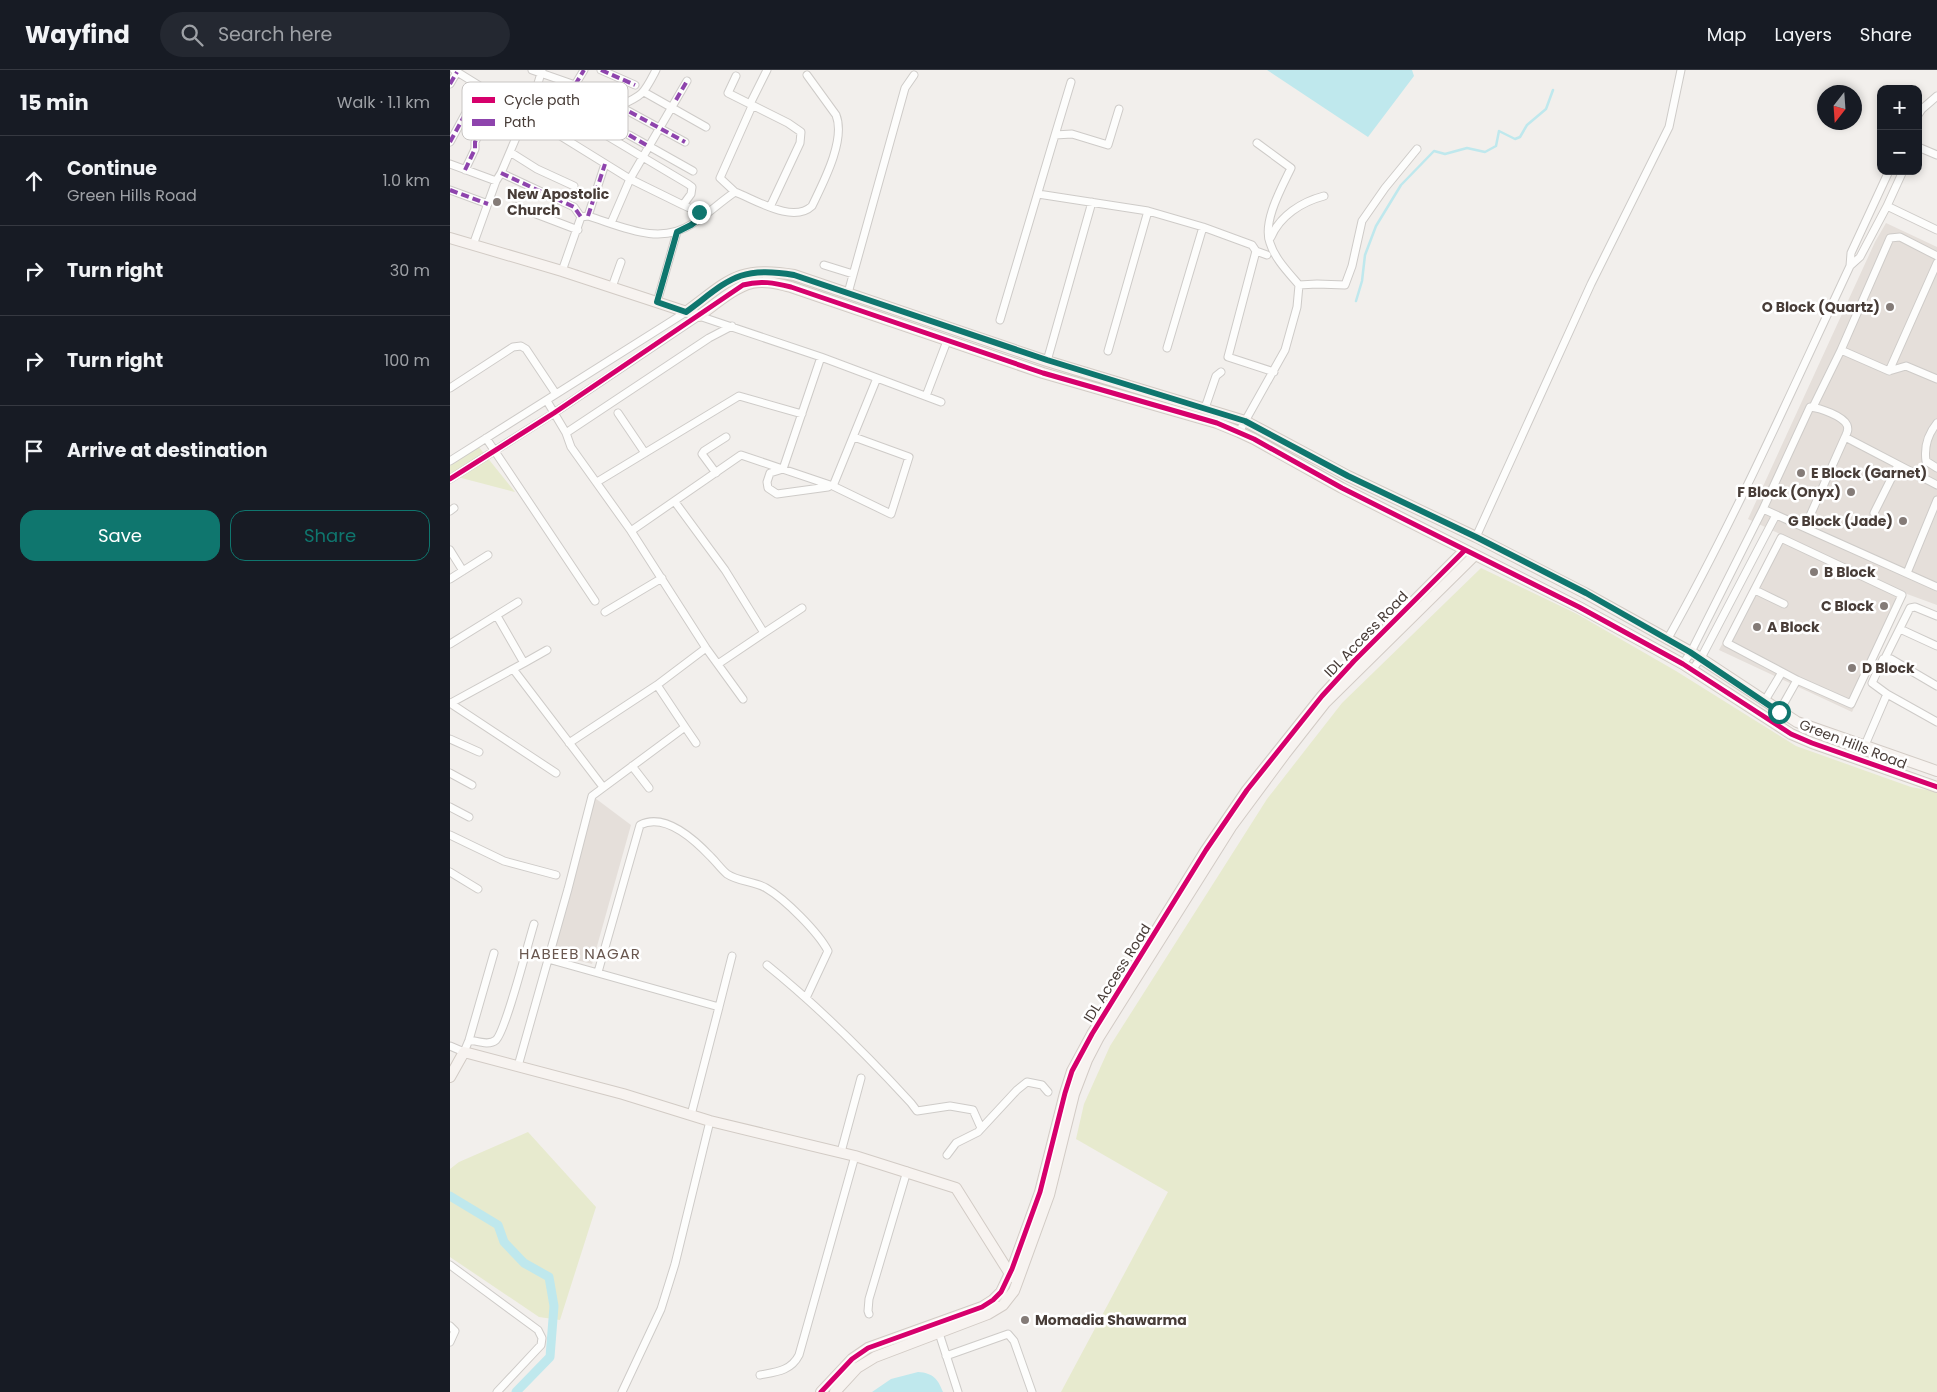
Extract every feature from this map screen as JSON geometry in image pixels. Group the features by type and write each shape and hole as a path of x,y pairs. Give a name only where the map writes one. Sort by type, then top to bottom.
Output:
{"street":[{"path":"532,70 567,82"},
{"path":"577,82 584,70"},
{"path":"604,70 634,85"},
{"path":"628,102 644,92 656,70"},
{"path":"767,70 720,178 735,192 792,214 807,211 812,206 837,147 839,122 807,75"},
{"path":"1476,537 1591,284 1669,128 1682,70"},
{"path":"450,84 455,71 471,82"},
{"path":"848,293 904,88 914,75"},
{"path":"736,76 728,93 788,122 801,132 800,143 770,207"},
{"path":"612,223 630,179 687,81"},
{"path":"1000,320 1071,82"},
{"path":"644,92 706,127"},
{"path":"1922,109 1937,96"},
{"path":"1055,135 1072,134 1108,145 1120,109"},
{"path":"628,111 685,142"},
{"path":"450,142 462,120"},
{"path":"629,135 694,171"},
{"path":"466,170 476,140"},
{"path":"473,245 496,181 515,140"},
{"path":"567,140 630,179 700,213"},
{"path":"613,140 692,187 691,194 683,205"},
{"path":"1239,432 1274,372 1287,342 1297,307 1299,285 1277,258 1269,241 1270,219 1291,168 1271,156 1257,143"},
{"path":"1299,285 1345,286 1352,266 1362,221 1417,148"},
{"path":"1922,148 1937,155"},
{"path":"510,152 537,169 574,186"},
{"path":"450,164 496,181"},
{"path":"562,272 605,164"},
{"path":"501,173 574,207 584,217 612,223 646,234 677,232 691,225 700,213 735,192"},
{"path":"1667,640 1692,597 1751,479 1850,266 1851,253 1888,175"},
{"path":"1850,266 1860,257 1901,175"},
{"path":"450,190 488,204"},
{"path":"1038,194 1148,211 1203,227 1252,245 1256,251 1267,255"},
{"path":"1269,241 1276,226 1295,209 1314,198 1324,196"},
{"path":"1047,360 1092,202"},
{"path":"515,206 578,230"},
{"path":"1887,206 1937,230"},
{"path":"1108,351 1148,211"},
{"path":"1167,348 1203,227"},
{"path":"657,302 677,232"},
{"path":"1682,664 1690,652 1763,509 1808,410 1810,407 1813,407 1842,350 1890,238 1900,237 1937,256"},
{"path":"450,238 732,326 941,402"},
{"path":"1256,251 1228,357 1274,372"},
{"path":"612,287 621,262"},
{"path":"1889,370 1937,263"},
{"path":"824,265 853,274"},
{"name":"Green Hills Road","path":"686,312 733,278 745,273 760,271 794,275 1047,360 1245,421 1348,476 1476,537 1586,593 1700,658 1779,712 1797,722 1937,771"},
{"name":"Green Hills Road","path":"700,316 743,285 754,282 772,282 1043,373 1217,423 1262,443 1342,488 1579,607 1682,664 1791,734 1937,786"},
{"path":"450,461 686,312"},
{"path":"450,478 554,413 700,316"},
{"path":"566,433 709,338 732,326"},
{"path":"926,396 946,341"},
{"path":"450,388 513,347 522,346 526,349 556,394"},
{"path":"1842,350 1889,370 1906,366 1937,379"},
{"path":"783,469 821,357"},
{"path":"1205,408 1216,376 1221,372"},
{"path":"833,486 877,378"},
{"path":"597,482 739,396 802,414"},
{"path":"547,401 566,433 571,447 632,530 706,648 743,699"},
{"path":"1805,527 1848,429 1847,423 1842,418 1813,407"},
{"path":"618,413 644,453"},
{"path":"1937,423 1931,430 1924,450 1926,461 1937,468"},
{"path":"715,472 703,456 703,452 726,437"},
{"path":"632,530 675,502 734,457 741,455 833,486 891,514 909,457 854,437"},
{"path":"1845,437 1937,485"},
{"path":"486,438 595,601"},
{"path":"715,472 724,463"},
{"path":"1874,513 1898,465"},
{"path":"783,469 770,473 766,482 768,488 777,494 833,486"},
{"path":"1907,573 1937,500"},
{"path":"675,502 725,570 764,633"},
{"path":"1763,509 1937,587"},
{"path":"1692,670 1776,515"},
{"path":"1781,538 1902,595 1850,704 1782,672 1727,643 1781,538"},
{"path":"450,550 463,571"},
{"name":"IDL Access Road","path":"821,1392 852,1359 868,1348 982,1307 1001,1292 1010,1274 1040,1192 1065,1093 1080,1055 1223,824 1299,723 1470,552"},
{"path":"450,579 488,555"},
{"path":"1729,575 1740,580"},
{"path":"605,612 662,578"},
{"path":"1754,590 1784,604"},
{"path":"450,644 518,602"},
{"path":"1937,616 1912,607 1872,682 1887,694 1937,722"},
{"path":"718,664 802,608"},
{"path":"497,616 524,663"},
{"path":"1900,629 1937,646"},
{"path":"569,743 657,684 706,648"},
{"path":"547,650 450,703 556,773"},
{"path":"1885,658 1891,659 1937,686"},
{"path":"834,1392 856,1368 875,1357 995,1311 1009,1298 1017,1283 1049,1195 1074,1094 1087,1060 1099,1037 1214,853 1252,797 1357,664"},
{"path":"513,669 603,787"},
{"path":"1764,702 1782,672"},
{"path":"1779,712 1797,680"},
{"path":"657,684 696,743"},
{"path":"1865,745 1887,694"},
{"path":"518,1066 592,796 685,727"},
{"path":"450,739 479,752"},
{"path":"632,766 649,788"},
{"path":"450,773 472,785"},
{"path":"450,807 469,817"},
{"path":"598,972 640,825 646,822 659,822 674,827 710,856 726,873 738,880 766,888 822,940 828,951 806,998"},
{"path":"450,835 504,861 556,875"},
{"path":"450,872 478,889"},
{"path":"469,1040 484,1043 494,1041 497,1038 507,1013 534,924"},
{"path":"450,1077 469,1040 494,953"},
{"path":"691,1115 732,956"},
{"path":"548,959 719,1007"},
{"path":"767,966 806,998 868,1056 917,1110 950,1106 973,1110 981,1128"},
{"path":"450,1046 464,1052 622,1094 710,1121 841,1152 907,1171 956,1188 1017,1283"},
{"path":"841,1152 861,1078"},
{"path":"947,1155 956,1143 978,1132 1017,1090 1027,1082 1042,1085 1048,1092"},
{"path":"622,1392 661,1309 675,1264 710,1121"},
{"path":"760,1375 790,1368 799,1355 855,1156"},
{"path":"869,1314 869,1300 907,1171"},
{"path":"450,1265 538,1330 542,1338 541,1345 497,1392"},
{"path":"450,1326 455,1332 450,1342"},
{"path":"939,1333 958,1392"},
{"path":"946,1356 1008,1334 1014,1342 1032,1392"}],"shaded area":[{"path":"1886,223 1937,247 1937,605 1907,594 1748,519 1875,242"},
{"path":"1778,535 1906,595 1852,712 1719,650"},
{"path":"595,798 631,825 592,964 553,954"}],"green space":[{"path":"478,446 515,492 450,475 450,466"},
{"path":"1481,568 1577,614 1676,671 1796,746 1911,787 1937,792 1937,1392 1061,1392 1168,1192 1076,1139 1084,1104 1110,1046 1267,799 1342,703"},
{"path":"528,1132 596,1207 560,1320 539,1317 450,1257 450,1169 459,1162"}],"water":[{"path":"1267,70 1412,70 1414,76 1368,137"},
{"path":"918,1372 931,1375 943,1392 872,1392 891,1379"}],"waterway":[{"path":"1356,301 1362,281 1365,255 1376,226 1401,185 1434,151 1445,154 1467,148 1485,152 1496,146 1499,131 1515,139 1520,137 1527,125 1546,109 1553,90"},
{"path":"450,1196 498,1225 504,1242 524,1263 549,1277 554,1306 550,1357 516,1392"}],"marked path":[{"path":"577,82 584,70"},
{"path":"601,70 635,85"},
{"path":"450,84 457,72"},
{"path":"676,100 687,81"},
{"path":"628,111 685,142"},
{"path":"450,142 462,120"},
{"path":"629,135 648,146"},
{"path":"465,170 475,149 476,140"},
{"path":"588,216 605,164"},
{"path":"501,173 574,207 581,217"},
{"path":"450,190 488,204"}],"cycle path":[{"path":"450,479 554,413 743,285 761,282 779,284 1043,373 1217,423 1254,439 1342,488 1579,607 1683,664 1791,734 1937,787"},
{"path":"821,1392 852,1359 868,1348 982,1307 1001,1292 1012,1269 1040,1192 1072,1071 1092,1034 1206,850 1247,790 1322,696 1354,661 1465,550"}],"place":[{"name":"New Apostolic Church","path":"497,202"},
{"name":"O Block (Quartz)","path":"1890,307"},
{"name":"E Block (Garnet)","path":"1801,473"},
{"name":"F Block (Onyx)","path":"1851,492"},
{"name":"G Block (Jade)","path":"1903,521"},
{"name":"B Block","path":"1814,572"},
{"name":"C Block","path":"1884,606"},
{"name":"A Block","path":"1757,627"},
{"name":"D Block","path":"1852,668"},
{"name":"Momadia Shawarma","path":"1025,1320"}],"district":[{"name":"HABEEB NAGAR","path":"580,953"}],"route":[{"path":"699,212 704,215 691,225 677,232 657,302 686,312 733,278 745,273 760,271 794,275 1047,360 1245,421 1348,476 1476,537 1586,593 1690,652 1779,712"}]}
